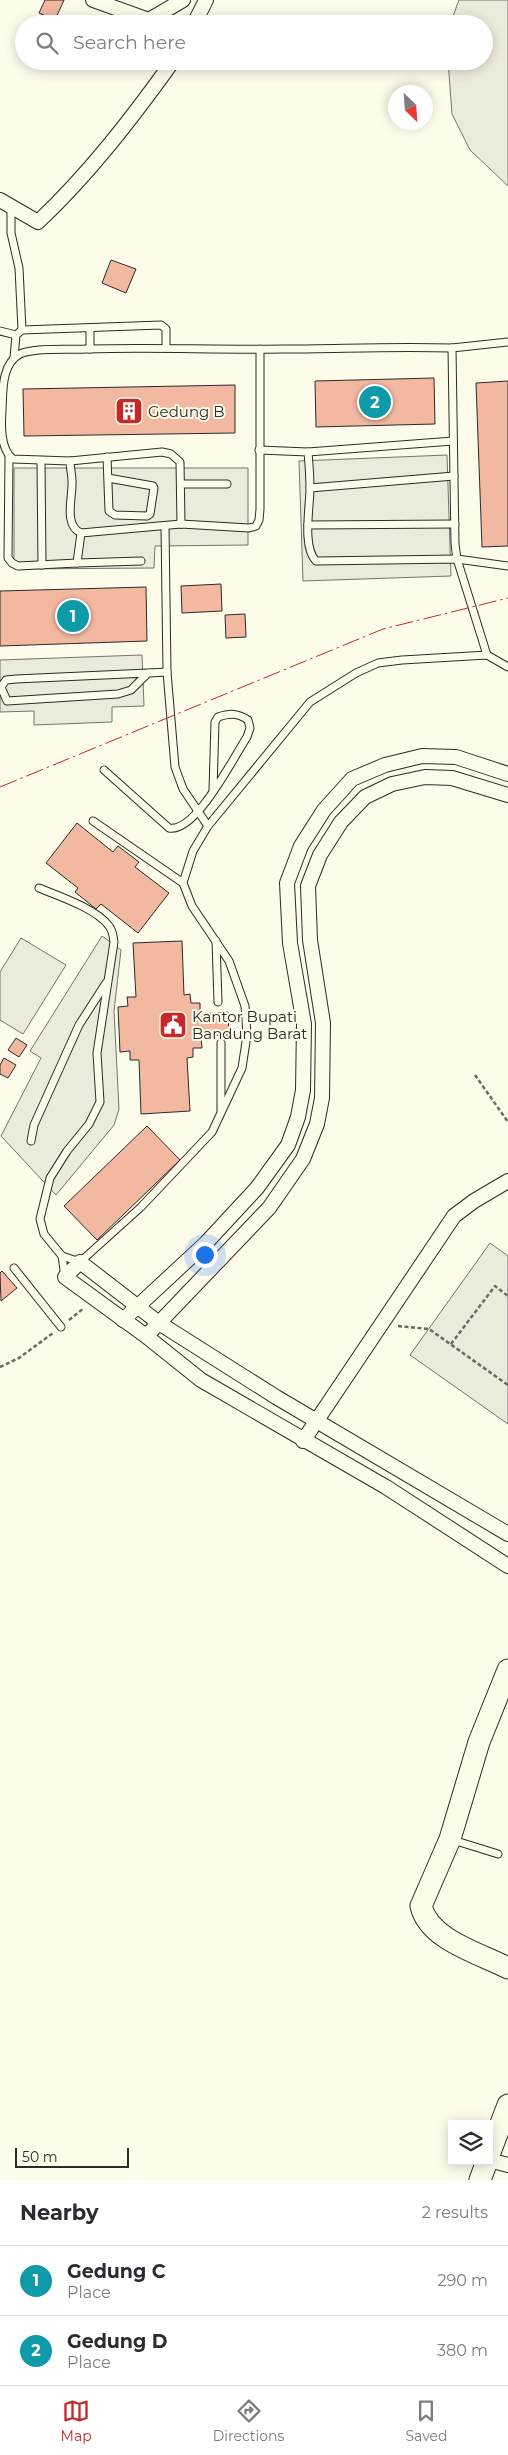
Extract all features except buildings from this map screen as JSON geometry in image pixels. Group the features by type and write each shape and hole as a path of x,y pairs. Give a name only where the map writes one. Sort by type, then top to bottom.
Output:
{"main road":[{"path":"508,1670 479,1742 450,1839 423,1896 421,1906 427,1922 440,1934 508,1968"},
{"path":"493,2144 508,2105"},
{"path":"480,2180 486,2165"}],"street":[{"path":"93,0 135,15"},
{"path":"158,15 183,0"},
{"path":"198,15 206,0"},
{"path":"6,203 38,222 76,183 132,118 167,70"},
{"path":"123,1320 206,1243 257,1188 288,1145 298,1117 302,1090 304,1024 290,943 287,883 301,846 324,810 352,779 385,765 422,756 456,756 505,771"},
{"path":"146,1336 269,1208 303,1159 317,1124 322,1098 323,1023 310,940 308,886 320,855 341,822 365,797 392,784 425,777 452,778 508,795"},
{"path":"303,1441 454,1216 474,1200 508,1180"},
{"path":"508,1534 317,1421 159,1323 80,1262 65,1276 146,1336 201,1380 303,1441 386,1487 508,1566"},
{"path":"493,2162 508,2165"}],"lane":[{"path":"6,203 18,268 22,330"},
{"path":"141,561 18,566 8,558 8,456 1,424 4,383 7,369 14,358 16,335 22,330 161,325 166,329 166,348"},
{"path":"90,328 90,349"},
{"path":"0,331 16,335"},
{"path":"14,358 29,352 90,349 260,349 396,346 452,348 508,342"},
{"path":"452,348 457,559 487,655"},
{"path":"70,461 72,480 70,520 73,528 81,533 165,527 181,524 250,528 256,526 259,520 260,349"},
{"path":"260,450 308,452 453,441"},
{"path":"8,456 13,459 70,461 162,452 171,454 180,462 181,524"},
{"path":"308,452 310,488 308,525 312,558 320,563 457,559 508,566"},
{"path":"107,457 109,511 112,514 147,516 150,514 153,486 108,478"},
{"path":"41,461 42,565"},
{"path":"310,488 454,476"},
{"path":"181,484 227,484"},
{"path":"308,525 455,524"},
{"path":"165,527 167,672 175,767 183,789 208,826"},
{"path":"77,563 81,533"},
{"path":"62,1256 80,1262 142,1207 212,1132 242,1068 247,1035 245,1006 229,961 192,906 184,883 193,851 208,826 310,702 335,685 378,663 487,655 508,667"},
{"path":"148,673 130,690 118,694 7,701 1,687 6,680 16,679 167,672"},
{"path":"104,770 170,828 180,828 199,813 247,737 250,728 248,720 242,716 229,714 218,717 215,722 213,790"},
{"path":"92,821 184,883"},
{"path":"39,888 72,902 103,920 111,928 114,942 97,1053 100,1102 89,1124 67,1151 50,1178 40,1219 44,1234 62,1256 65,1276"},
{"path":"216,941 218,1002"},
{"path":"31,1140 34,1125 79,1025 108,980"},
{"path":"221,1043 221,1113"},
{"path":"14,1268 61,1326"},
{"path":"450,1839 498,1854"}],"path":[{"path":"475,1075 508,1122"},
{"path":"450,1344 495,1286 508,1296"},
{"path":"0,1368 19,1358 95,1299"},
{"path":"382,1324 429,1329 508,1385"}],"shaded area":[{"path":"459,0 508,0 508,186 470,150 452,114 449,70 493,70 493,15 453,15"},
{"path":"447,455 451,576 303,581 299,461"},
{"path":"14,468 248,468 248,545 155,546 154,568 14,569"},
{"path":"142,655 144,706 112,707 112,722 34,725 34,711 0,712 0,660"},
{"path":"102,936 121,950 114,1011 119,1109 114,1125 56,1195 1,1136 41,1058 30,1051"},
{"path":"21,938 66,965 23,1034 0,1020 0,972"},
{"path":"490,1243 508,1256 508,1424 410,1355"}],"power":[{"path":"0,787 383,629 508,598"}],"place":[{"name":"Gedung D","path":"375,402"},
{"name":"Gedung B","path":"129,411"},
{"name":"Gedung C","path":"73,616"},
{"name":"Kantor Bupati Bandung Barat","path":"173,1025"}]}
